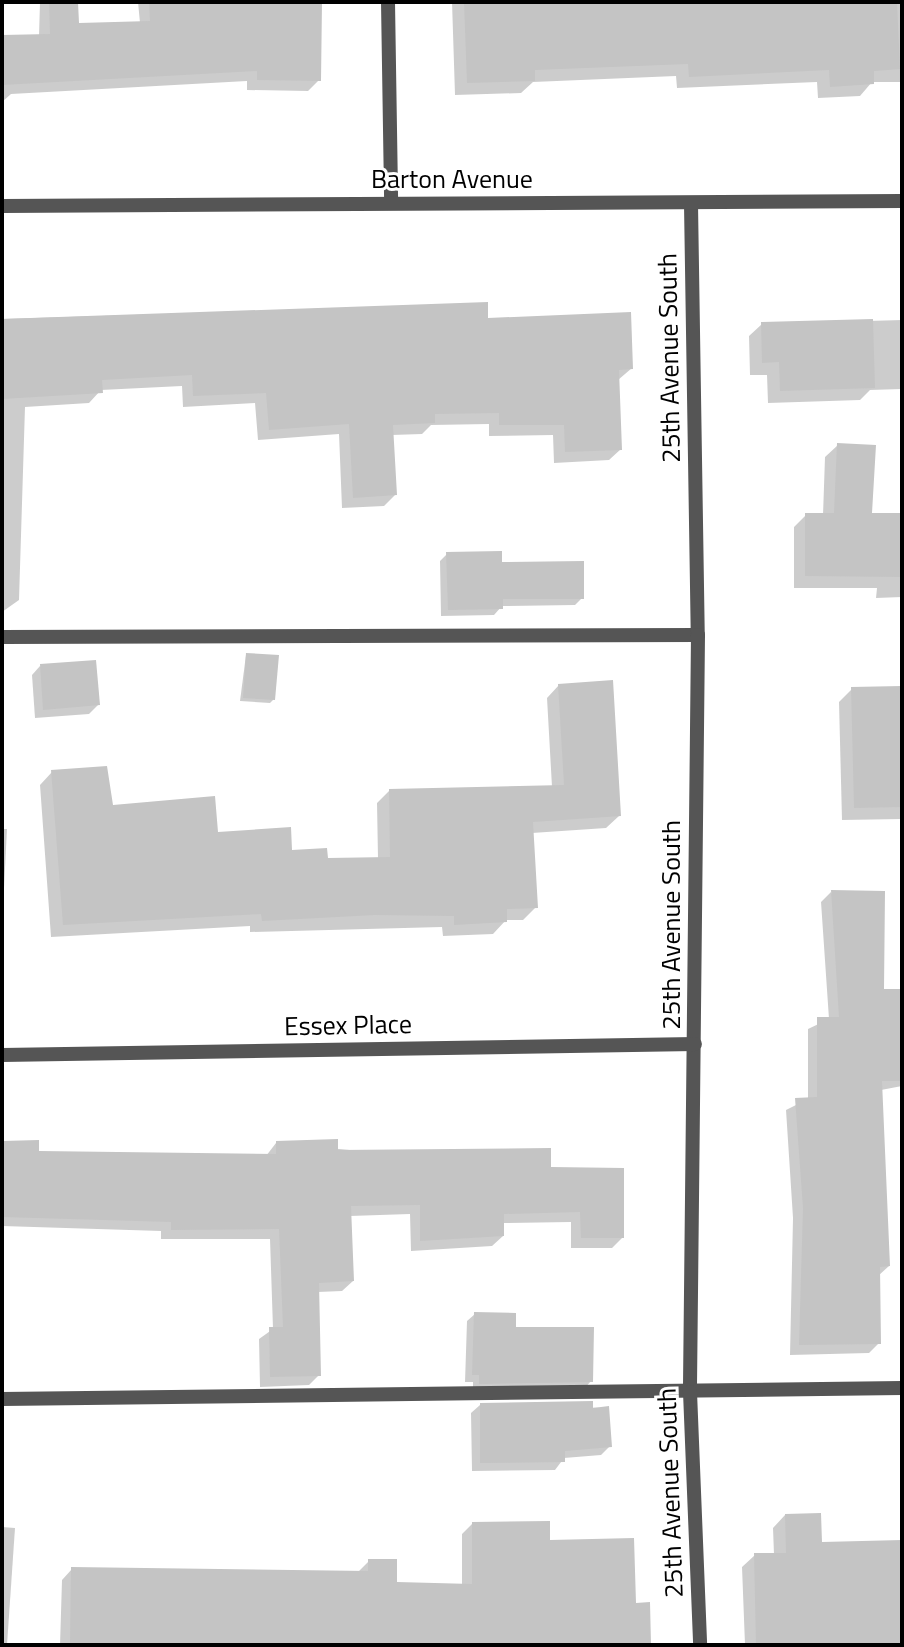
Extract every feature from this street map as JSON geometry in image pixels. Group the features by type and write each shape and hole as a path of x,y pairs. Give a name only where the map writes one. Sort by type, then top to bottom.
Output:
{"street":[{"path":"388,2 391,203"},
{"name":"Barton Avenue","path":"2,206 902,201"},
{"name":"25th Avenue South","path":"691,204 698,635 690,1392 700,1645"},
{"path":"2,638 698,635"},
{"name":"Essex Place","path":"2,1055 695,1044"},
{"path":"2,1399 902,1388"}],"building":[{"path":"49,2 78,2 79,23 150,21 149,2 322,2 321,81 257,80 257,71 2,85 2,35 50,34"},
{"path":"464,2 897,2 900,69 874,71 874,84 830,87 829,70 689,77 688,64 535,70 535,81 467,83"},
{"path":"488,302 488,318 631,312 633,369 619,370 622,450 565,452 564,425 499,425 499,413 435,414 435,423 393,425 397,495 353,498 349,424 269,430 266,393 193,396 192,375 102,380 103,393 2,399 2,319"},
{"path":"873,319 875,388 780,391 779,362 762,363 761,322"},
{"path":"837,443 876,445 872,513 902,513 902,577 805,576 805,513 834,513"},
{"path":"502,551 502,562 584,561 584,599 503,599 503,609 448,610 446,552"},
{"path":"246,653 279,655 275,700 243,698"},
{"path":"96,660 100,705 43,710 40,664"},
{"path":"613,680 621,816 533,822 538,908 507,909 507,922 454,925 454,916 375,915 262,921 261,914 63,925 51,770 107,766 113,805 215,796 218,832 291,827 292,850 327,848 328,858 390,857 389,789 564,785 558,684"},
{"path":"902,686 902,807 854,808 851,687"},
{"path":"831,890 885,891 884,989 902,989 902,1081 882,1081 890,1266 880,1267 881,1344 799,1345 803,1208 795,1098 817,1097 817,1017 839,1017"},
{"path":"338,1139 338,1150 551,1148 551,1167 624,1168 624,1238 581,1238 580,1212 504,1214 504,1236 420,1241 420,1205 351,1206 354,1281 319,1283 321,1376 270,1377 269,1327 283,1327 279,1229 171,1230 171,1222 2,1217 2,1141 39,1140 39,1151 276,1154 276,1141"},
{"path":"474,1312 516,1313 516,1327 594,1327 593,1382 479,1384 479,1375 472,1375"},
{"path":"593,1401 593,1408 609,1406 612,1447 565,1451 565,1462 480,1463 480,1403"},
{"path":"821,1513 822,1542 902,1540 902,1645 756,1645 754,1553 786,1553 785,1514"},
{"path":"550,1521 550,1540 634,1538 636,1603 650,1602 651,1645 70,1645 71,1567 368,1571 368,1559 397,1559 397,1582 472,1584 472,1522"}]}
